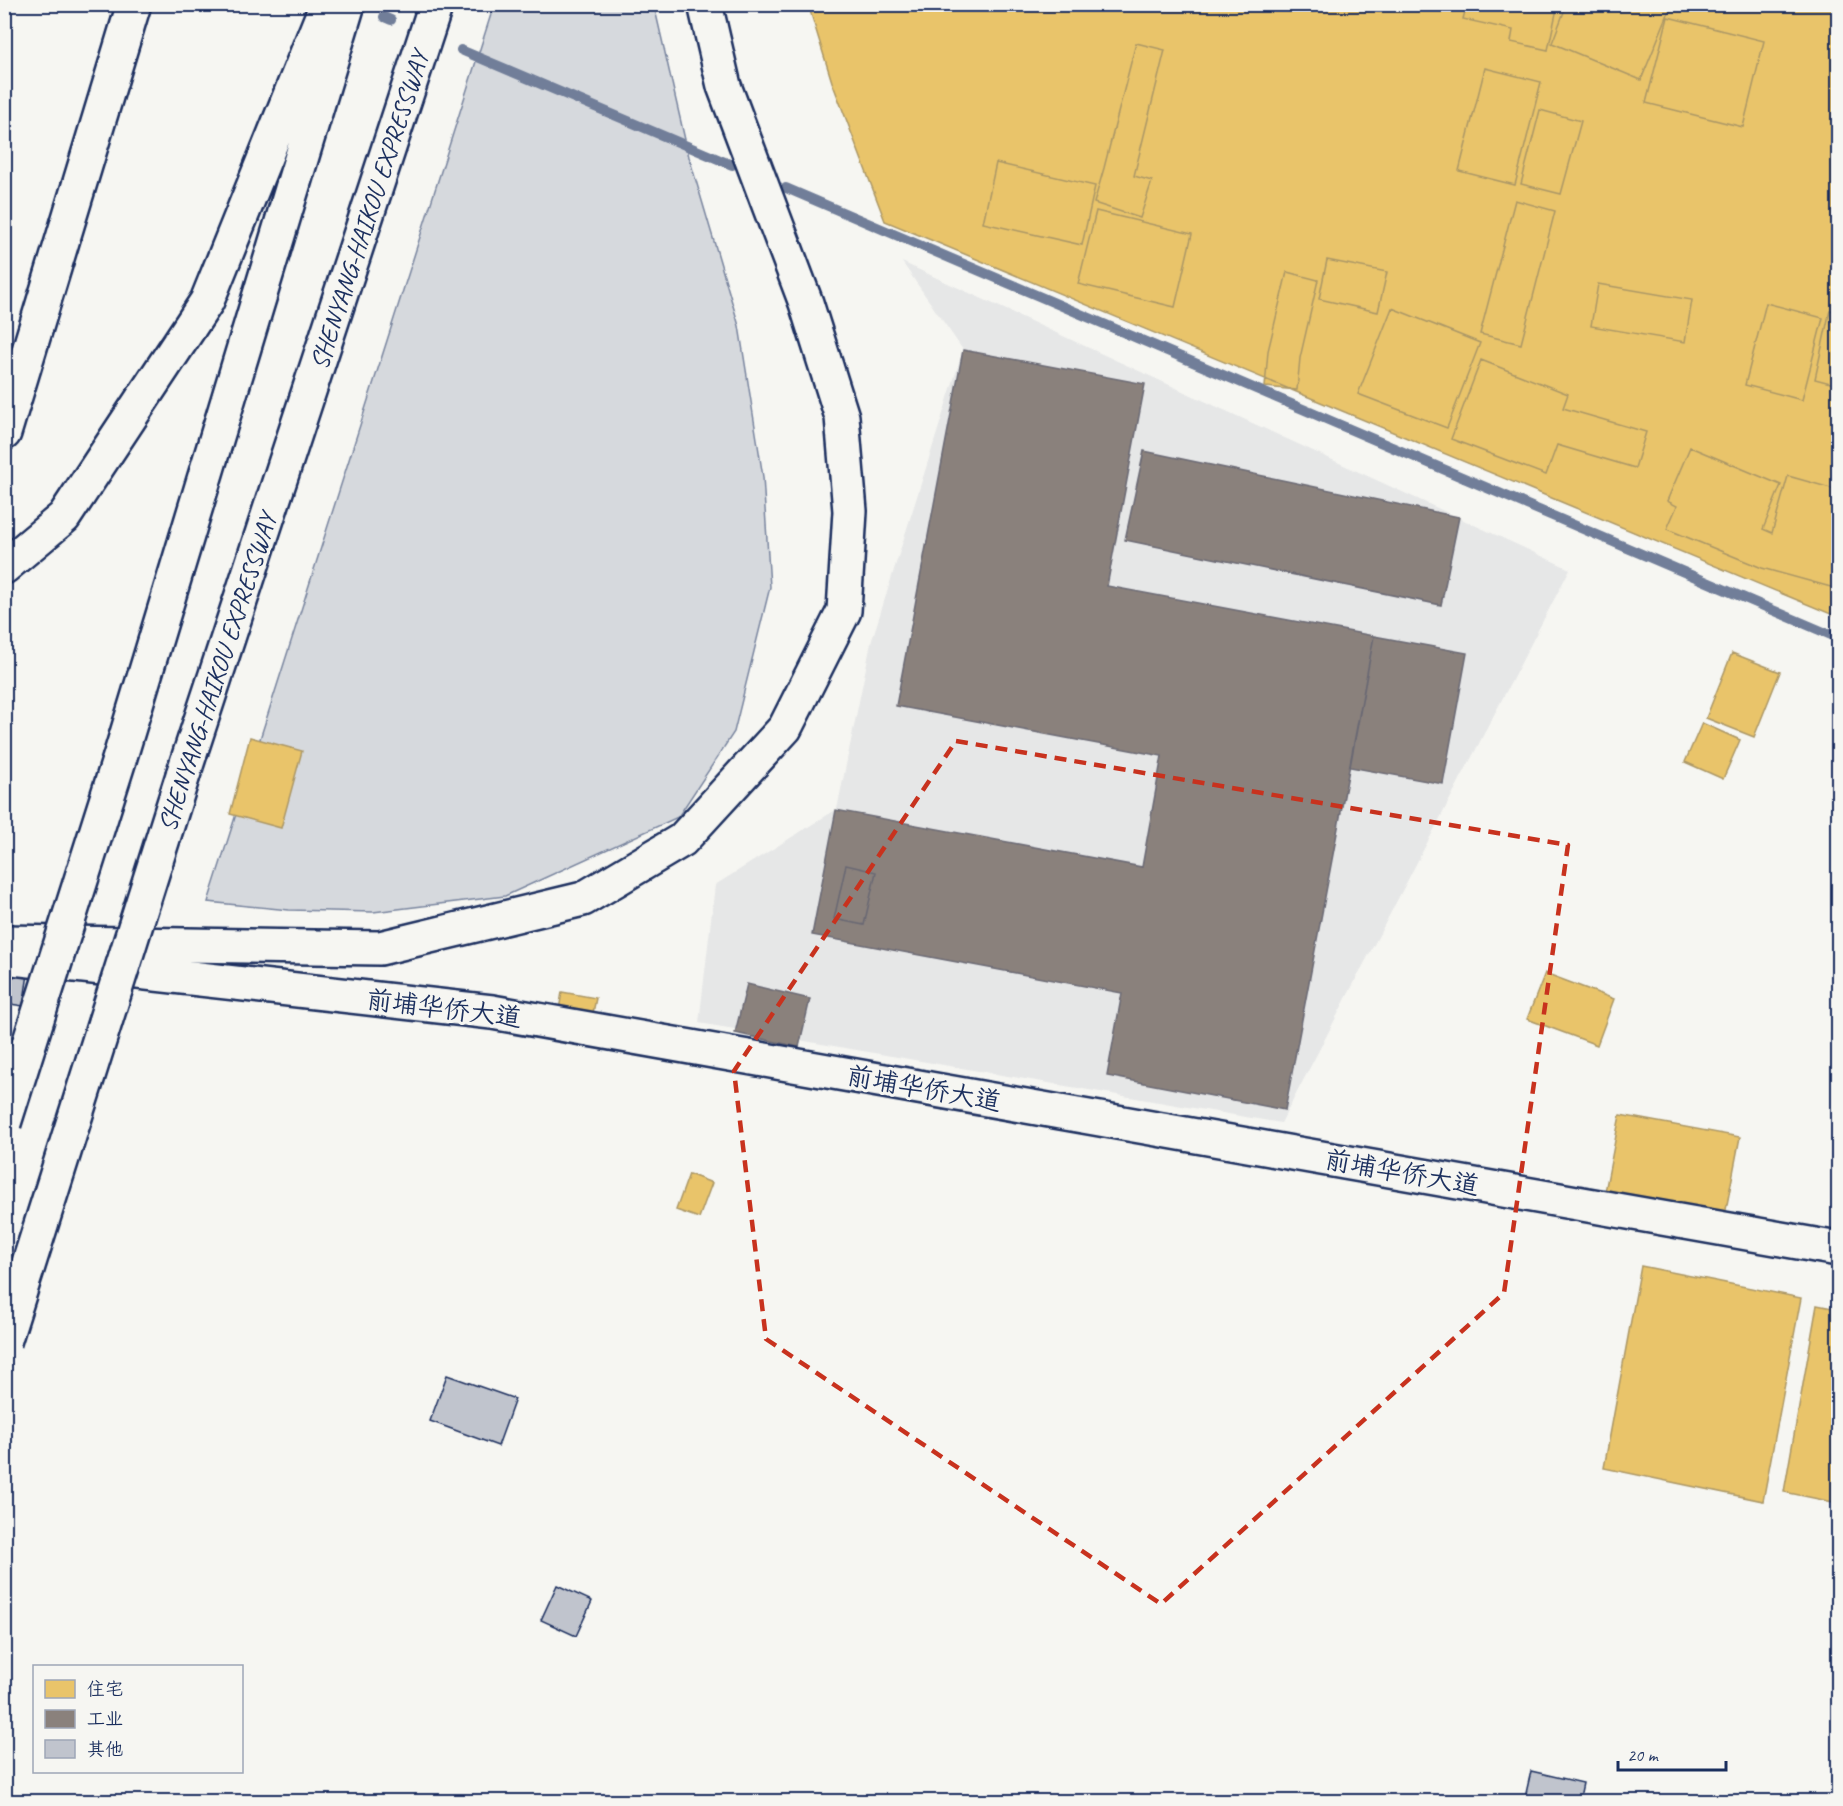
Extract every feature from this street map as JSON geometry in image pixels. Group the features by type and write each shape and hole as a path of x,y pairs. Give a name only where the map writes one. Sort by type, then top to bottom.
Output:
{"main road":[{"path":"4,433 134,4"},
{"path":"4,567 64,517 207,301 327,4"},
{"path":"4,1124 120,757 348,4"},
{"name":"SHENYANG-HAIKOU EXPRESSWAY","path":"4,1342 183,775 436,4"},
{"path":"4,942 380,948 583,899 682,840 785,728 843,612 850,511 842,417 807,303 724,86 705,4"},
{"name":"前埔华侨大道","path":"4,957 492,1012 1839,1249"}],"highlighted area":[{"path":"956,741 1568,845 1504,1293 1161,1604 766,1339 734,1071"}],"shaded area":[{"path":"494,5 654,5 689,157 739,326 763,477 770,587 734,732 678,817 505,896 373,912 289,910 208,902"},
{"path":"902,262 1570,569 1281,1123 699,1023 715,885 837,809 871,643 963,350"}],"building: 住宅":[{"path":"808,4 1838,4 1838,617 885,221 832,82"},
{"path":"1467,4 1558,4 1548,50 1511,42 1513,30 1463,19"},
{"path":"1567,4 1672,4 1641,80 1552,43"},
{"path":"1668,17 1764,41 1743,127 1646,103"},
{"path":"1136,43 1165,50 1134,176 1152,181 1140,218 1094,203"},
{"path":"1485,68 1541,82 1515,185 1459,171"},
{"path":"1540,110 1581,121 1561,194 1521,184"},
{"path":"996,163 1095,186 1082,245 983,223"},
{"path":"1515,200 1555,211 1521,344 1480,334"},
{"path":"1096,211 1192,234 1175,307 1078,284"},
{"path":"1327,260 1387,272 1378,312 1319,299"},
{"path":"1287,272 1318,280 1300,358 1297,390 1265,387 1268,351"},
{"path":"1598,284 1692,300 1685,342 1591,326"},
{"path":"1766,303 1823,318 1802,400 1745,385"},
{"path":"1392,308 1480,343 1447,428 1358,394"},
{"path":"1830,310 1838,312 1838,385 1815,379"},
{"path":"1481,360 1568,394 1563,408 1646,432 1635,468 1557,445 1546,475 1451,439"},
{"path":"1690,447 1781,485 1763,529 1772,533 1788,476 1838,490 1838,589 1762,568 1667,529 1677,506 1667,501"},
{"path":"1732,653 1780,672 1754,737 1706,718"},
{"path":"1702,723 1740,740 1723,779 1685,762"},
{"path":"250,737 302,751 281,828 230,814"},
{"path":"1545,973 1614,999 1597,1045 1527,1019"},
{"path":"562,992 596,998 590,1028 557,1022"},
{"path":"1620,1115 1740,1137 1724,1220 1604,1197"},
{"path":"689,1174 712,1183 699,1218 676,1210"},
{"path":"1641,1266 1801,1298 1763,1501 1604,1468"},
{"path":"1817,1305 1838,1309 1838,1503 1784,1492"}],"building: 工业":[{"path":"963,350 1145,384 1107,586 1374,636 1285,1110 1107,1076 1122,993 812,935 836,810 1142,867 1162,756 896,706"},
{"path":"1144,451 1459,517 1441,605 1125,540"},
{"path":"1374,636 1467,653 1443,784 1350,767"},
{"path":"846,865 876,872 864,925 834,919"},
{"path":"747,984 810,999 799,1047 735,1033"}],"building: 其他":[{"path":"4,964 29,968 23,1006 4,1003"},
{"path":"447,1375 515,1399 498,1446 430,1421"},
{"path":"557,1585 592,1601 576,1636 541,1620"},
{"path":"1531,1771 1583,1783 1579,1802 1524,1802"}],"waterway":[{"path":"384,17 391,20"},
{"path":"461,50 732,165"},
{"path":"786,188 1838,638"}]}
